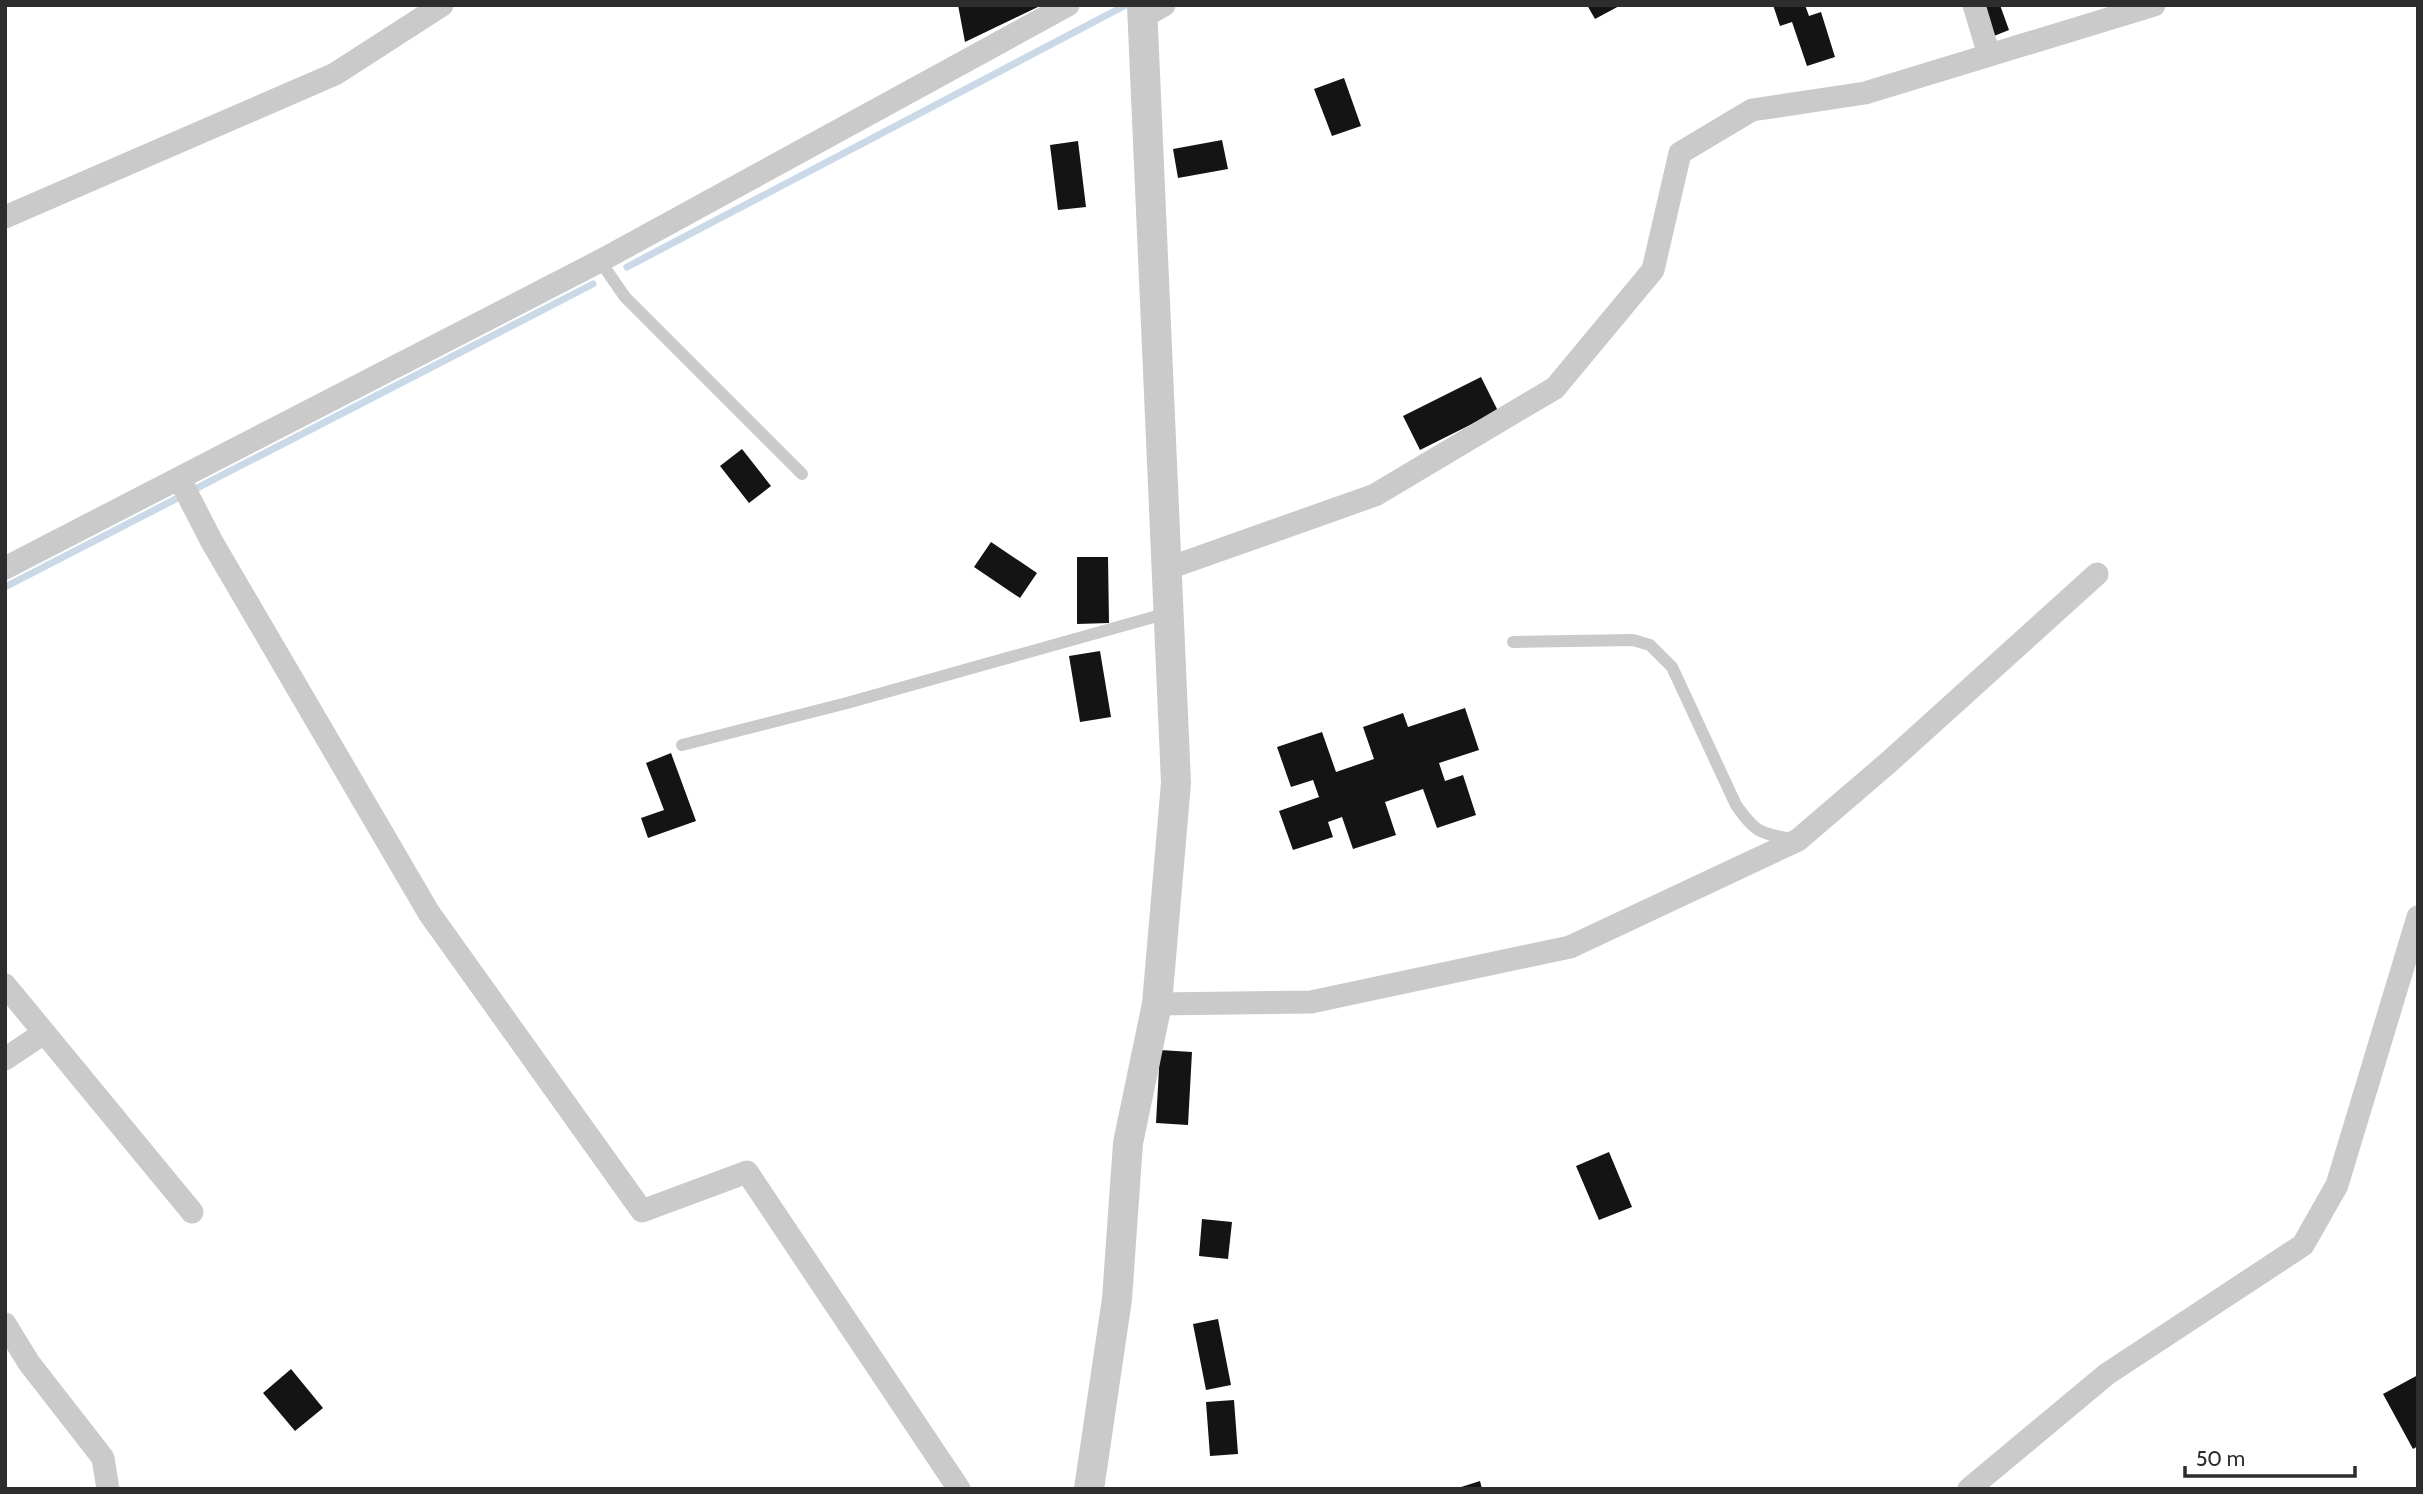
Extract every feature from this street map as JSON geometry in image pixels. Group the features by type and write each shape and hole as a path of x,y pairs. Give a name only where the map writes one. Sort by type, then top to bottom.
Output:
{"street":[{"path":"5,217 335,75 442,5"},
{"path":"5,568 184,488 1068,5"},
{"path":"1974,5 1989,55"},
{"path":"1166,569 1375,495 1555,388 1653,270 1679,153 1752,110 1865,93 2154,5"},
{"path":"1089,1489 1117,1299 1128,1143 1157,1004 1176,783 1166,569 1150,9"},
{"path":"184,488 212,542 429,913 642,1211 747,1172 959,1489"},
{"path":"1157,1004 1311,1002 1570,947 1798,840 1889,762 2096,574"},
{"path":"1969,1489 2107,1374 2303,1245 2337,1185 2418,917"},
{"path":"5,985 192,1212"},
{"path":"5,1059 44,1033"},
{"path":"5,1324 29,1363 103,1458 108,1489"}],"lane":[{"path":"600,261 625,297 802,474"},
{"path":"682,745 847,703 1168,613"},
{"path":"1513,642 1633,640 1650,645 1672,667 1736,805 1751,825 1764,834 1798,840"}],"building":[{"path":"958,5 1042,5 965,42"},
{"path":"1587,5 1621,5 1595,19"},
{"path":"1773,5 1805,5 1809,16 1821,12 1835,57 1807,66 1792,22 1780,26"},
{"path":"1983,5 2000,5 2009,30 1994,36"},
{"path":"1344,78 1361,126 1332,136 1314,89"},
{"path":"1222,140 1228,169 1178,178 1173,149"},
{"path":"1078,141 1086,207 1058,210 1050,145"},
{"path":"1481,377 1498,411 1420,450 1403,416"},
{"path":"742,449 771,486 749,503 720,466"},
{"path":"991,542 1037,573 1020,598 974,567"},
{"path":"1077,557 1108,557 1109,623 1077,624"},
{"path":"1100,651 1111,717 1080,722 1069,656"},
{"path":"1465,708 1479,750 1439,763 1445,781 1463,775 1476,815 1437,828 1423,789 1385,802 1396,835 1353,849 1342,817 1328,822 1333,837 1293,850 1279,811 1319,797 1313,780 1291,787 1277,747 1322,732 1336,772 1374,759 1363,727 1403,713 1408,727"},
{"path":"671,753 696,821 648,838 641,818 664,810 646,763"},
{"path":"1160,1050 1192,1052 1188,1125 1156,1123"},
{"path":"1609,1152 1632,1207 1599,1220 1576,1166"},
{"path":"1202,1219 1232,1222 1228,1259 1199,1256"},
{"path":"1218,1319 1231,1385 1206,1390 1193,1324"},
{"path":"291,1369 323,1408 295,1431 263,1393"},
{"path":"2418,1375 2418,1446 2413,1449 2383,1394"},
{"path":"1234,1400 1238,1454 1210,1456 1206,1402"},
{"path":"1480,1481 1482,1489 1458,1489 1458,1488"}],"waterway":[{"path":"627,267 1126,5"},
{"path":"5,587 593,284"}]}
